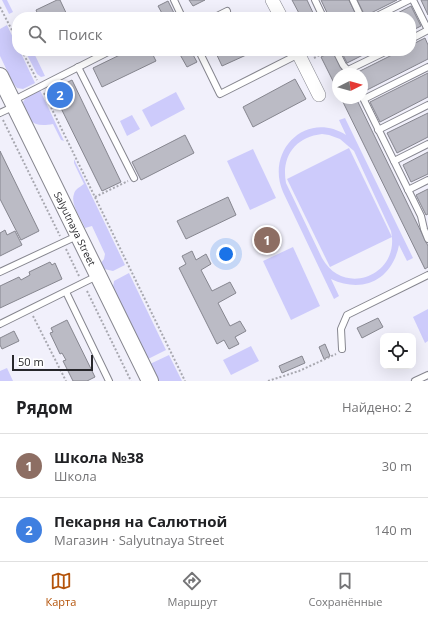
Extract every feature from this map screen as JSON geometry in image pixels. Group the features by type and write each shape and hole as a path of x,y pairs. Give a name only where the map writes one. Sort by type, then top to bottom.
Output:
{"street":[{"path":"272,0 278,12"},
{"path":"300,56 319,95"},
{"name":"Salyutnaya Street","path":"0,76 150,381"}],"lane":[{"path":"174,0 178,12"},
{"path":"315,0 321,12"},
{"path":"353,0 359,12"},
{"path":"385,12 409,0"},
{"path":"413,0 428,30 416,36"},
{"path":"0,113 40,87 100,56"},
{"path":"201,56 220,94 300,56"},
{"path":"338,56 346,68"},
{"path":"356,68 377,56"},
{"path":"78,67 134,178"},
{"path":"368,96 428,67"},
{"path":"366,104 421,216 425,221 428,238"},
{"path":"378,130 428,105"},
{"path":"394,161 428,144"},
{"path":"408,190 428,180"},
{"path":"0,272 78,235"},
{"path":"342,349 341,329 347,314 428,275"},
{"path":"0,324 98,276"},
{"path":"66,292 109,381"},
{"path":"415,381 428,375"}],"path":[{"path":"0,7 12,30"},
{"path":"24,56 185,381"},
{"path":"95,198 134,178"},
{"path":"30,310 66,381"},
{"path":"268,381 299,371 339,353 342,349"}],"shaded area":[{"path":"2,0 7,0 13,12 9,14"},
{"path":"7,25 12,36 12,56 22,56 35,83 23,89 17,88 13,83 0,56 0,29"},
{"path":"28,56 35,56 45,76 41,77 37,74"},
{"path":"40,90 64,141 61,140 53,124 36,124 32,122 27,114 23,102 27,96"},
{"path":"176,92 185,109 151,127 142,110"},
{"path":"132,115 140,129 127,136 120,121"},
{"path":"345,118 413,258 407,261 399,245 390,267 383,275 374,281 354,285 331,279 339,296 334,299 283,192 279,176 280,162 285,149 293,138 304,131 317,127 331,129 346,135 339,120","holes":["322,134 340,139 354,151 391,231 392,246 388,259 379,269 368,276 356,279 343,277 332,270 322,258 286,183 285,174 288,157 297,144 312,136"]},
{"path":"349,148 392,237 330,267 287,179"},
{"path":"253,149 276,198 250,210 227,161"},
{"path":"74,159 125,265 113,271 104,269 101,263 105,254 92,226 85,228 73,202 75,192 84,184 74,163"},
{"path":"293,247 320,306 291,320 263,261"},
{"path":"129,273 166,350 148,359 113,287 114,281"},
{"path":"428,309 428,341 425,343 413,317"},
{"path":"251,346 259,361 231,375 223,360"},
{"path":"169,355 182,381 158,381 150,364"},
{"path":"7,368 13,381 0,381 0,371"}],"building":[{"path":"60,0 66,12 37,12 36,10"},
{"path":"189,0 205,0 193,6"},
{"path":"292,0 307,0 313,12 298,12"},
{"path":"321,0 349,0 355,12 327,12"},
{"path":"357,0 397,0 373,12 363,12"},
{"path":"421,0 428,0 428,15"},
{"path":"168,1 174,12 161,12 158,6"},
{"path":"411,6 414,12 400,12"},
{"path":"416,16 421,26 416,28"},
{"path":"425,38 428,45 428,59 368,89 368,68 366,68 390,56 416,56 416,42"},
{"path":"118,56 154,56 156,61 102,87 93,68"},
{"path":"181,56 194,56 197,62 187,67"},
{"path":"217,56 244,56 222,66"},
{"path":"323,56 335,56 341,68 332,68 332,79 321,57"},
{"path":"344,56 361,56 347,63"},
{"path":"428,73 428,97 380,122 370,102"},
{"path":"295,79 306,99 253,127 243,107"},
{"path":"72,80 121,182 102,191 52,90"},
{"path":"344,104 359,104 428,246 428,267 425,269"},
{"path":"428,113 428,137 397,153 387,133"},
{"path":"185,135 194,153 141,180 132,162"},
{"path":"0,151 39,231 21,240 0,199"},
{"path":"428,152 428,174 411,182 403,165"},
{"path":"428,189 428,214 426,215 416,195"},
{"path":"228,197 236,215 186,239 177,221"},
{"path":"5,230 7,235 15,231 22,245 0,256 0,233"},
{"path":"192,251 196,260 206,254 211,264 201,270 212,291 230,282 236,293 218,303 230,326 240,321 246,331 235,337 239,344 229,349 224,340 217,344 179,268 186,264 182,256"},
{"path":"50,262 52,265 55,263 62,279 0,308 0,286 19,277 21,280 30,275 29,272"},
{"path":"378,318 383,327 362,338 357,328"},
{"path":"67,320 95,377 87,381 73,381 63,361 66,360 62,353 60,354 50,333 53,332 51,328"},
{"path":"14,331 19,341 2,349 0,345 0,338"},
{"path":"325,344 330,356 324,359 319,347"},
{"path":"302,356 305,363 282,373 279,366"}],"place":[{"name":"Пекарня на Салютной","path":"60,95"},
{"name":"Школа №38","path":"267,240"}]}
